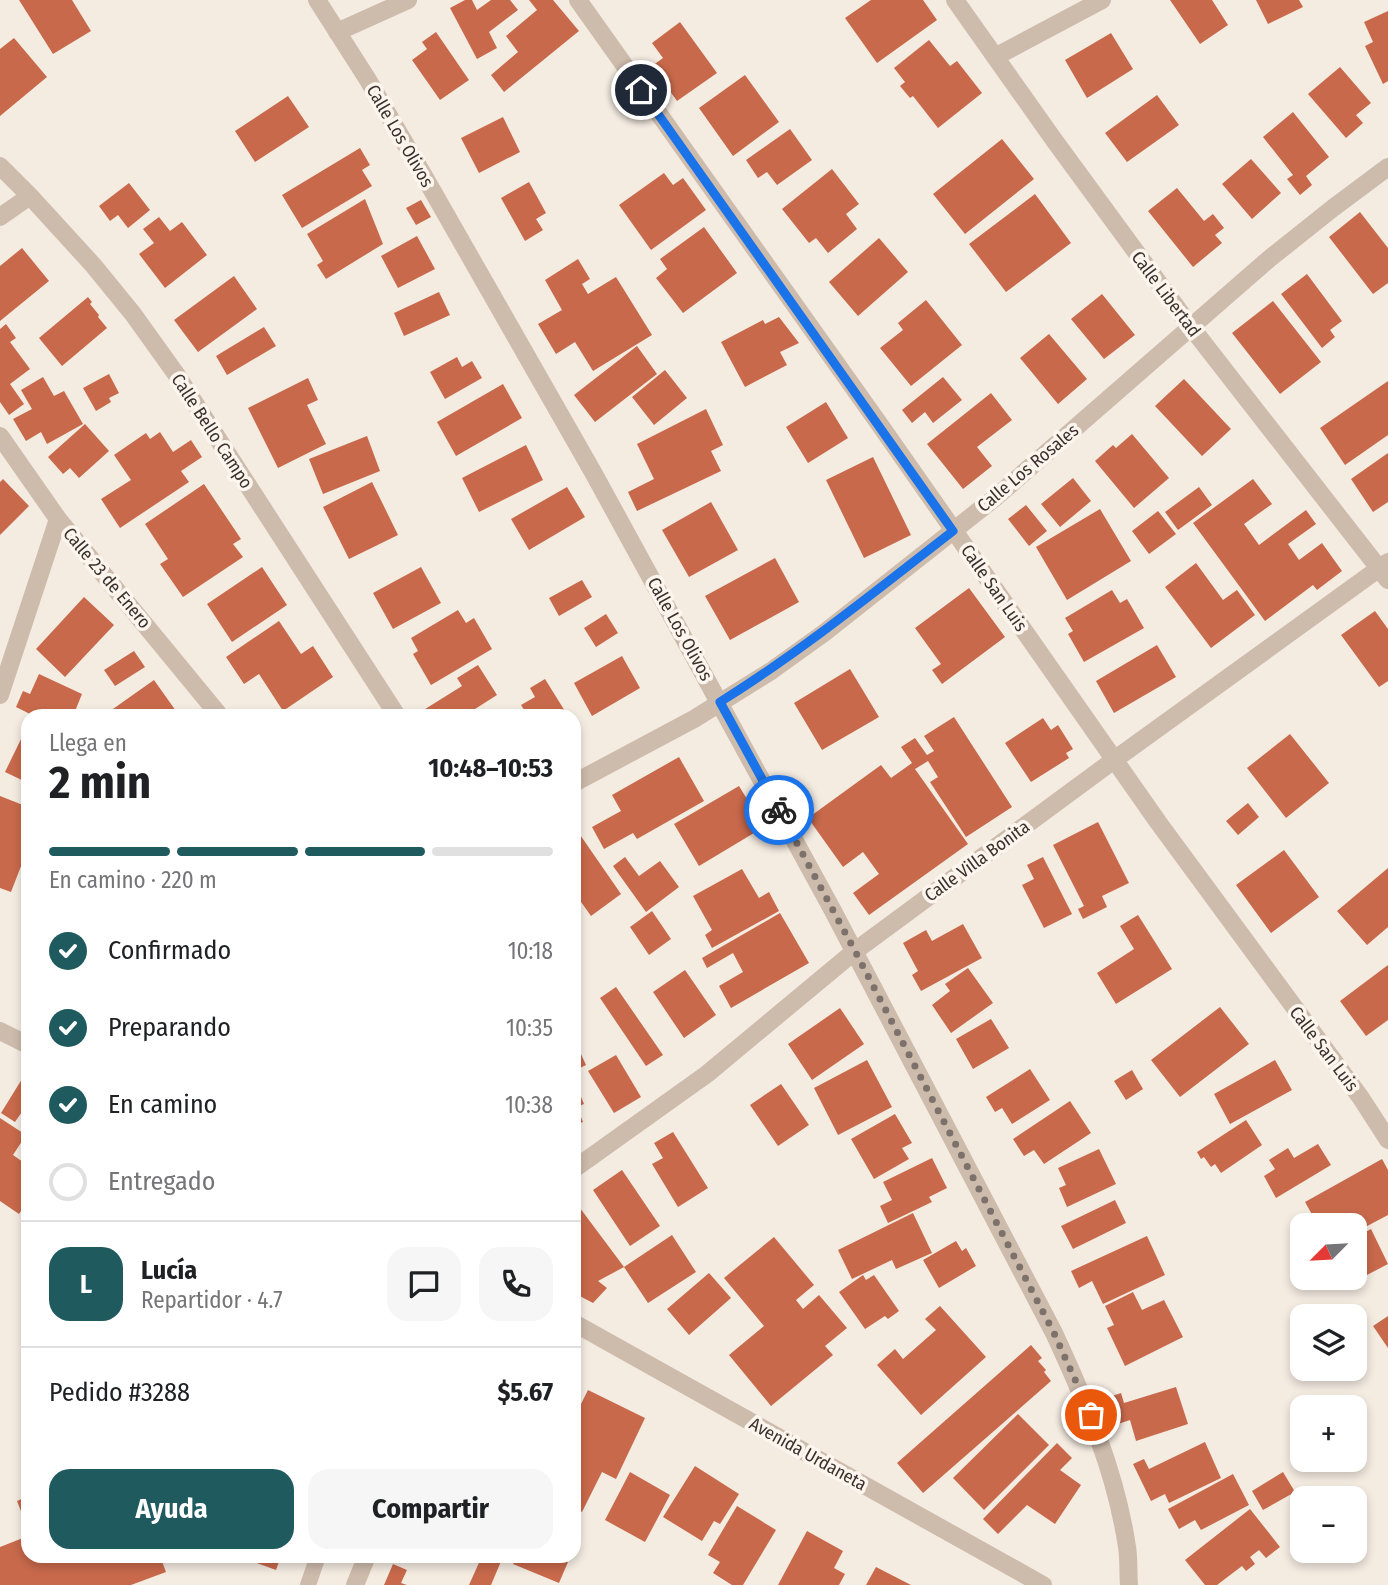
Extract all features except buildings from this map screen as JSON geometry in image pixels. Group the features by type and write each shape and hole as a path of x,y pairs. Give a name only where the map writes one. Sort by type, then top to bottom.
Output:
{"street":[{"name":"Calle Los Olivos","path":"317,0 424,176 594,474 855,951 1054,1333 1079,1386 1107,1460 1128,1549 1129,1585"},
{"path":"337,32 408,0"},
{"name":"Calle San Luis","path":"578,0 1158,822 1361,1098 1388,1140"},
{"name":"Calle Libertad","path":"955,0 1191,327 1385,570"},
{"path":"995,57 1102,0"},
{"name":"Calle Bello Campo","path":"0,166 93,265 133,314 176,374 392,709"},
{"name":"Calle Los Rosales","path":"581,779 694,719 771,671 824,632 996,497 1269,259 1388,167"},
{"path":"0,217 30,196"},
{"name":"Calle 23 de Enero","path":"0,436 58,519 214,709"},
{"path":"0,695 58,519"},
{"name":"Calle Villa Bonita","path":"581,1164 707,1074 855,951 1114,760 1385,570"},
{"path":"0,1031 21,1042"},
{"name":"Avenida Urdaneta","path":"581,1327 1043,1585"},
{"path":"355,1585 364,1563"}],"lane":[{"path":"308,1585 316,1563"}],"way so far":[{"path":"779,810 1054,1333 1091,1415"}],"route":[{"path":"641,90 953,531 771,671 720,702 779,810"}]}
